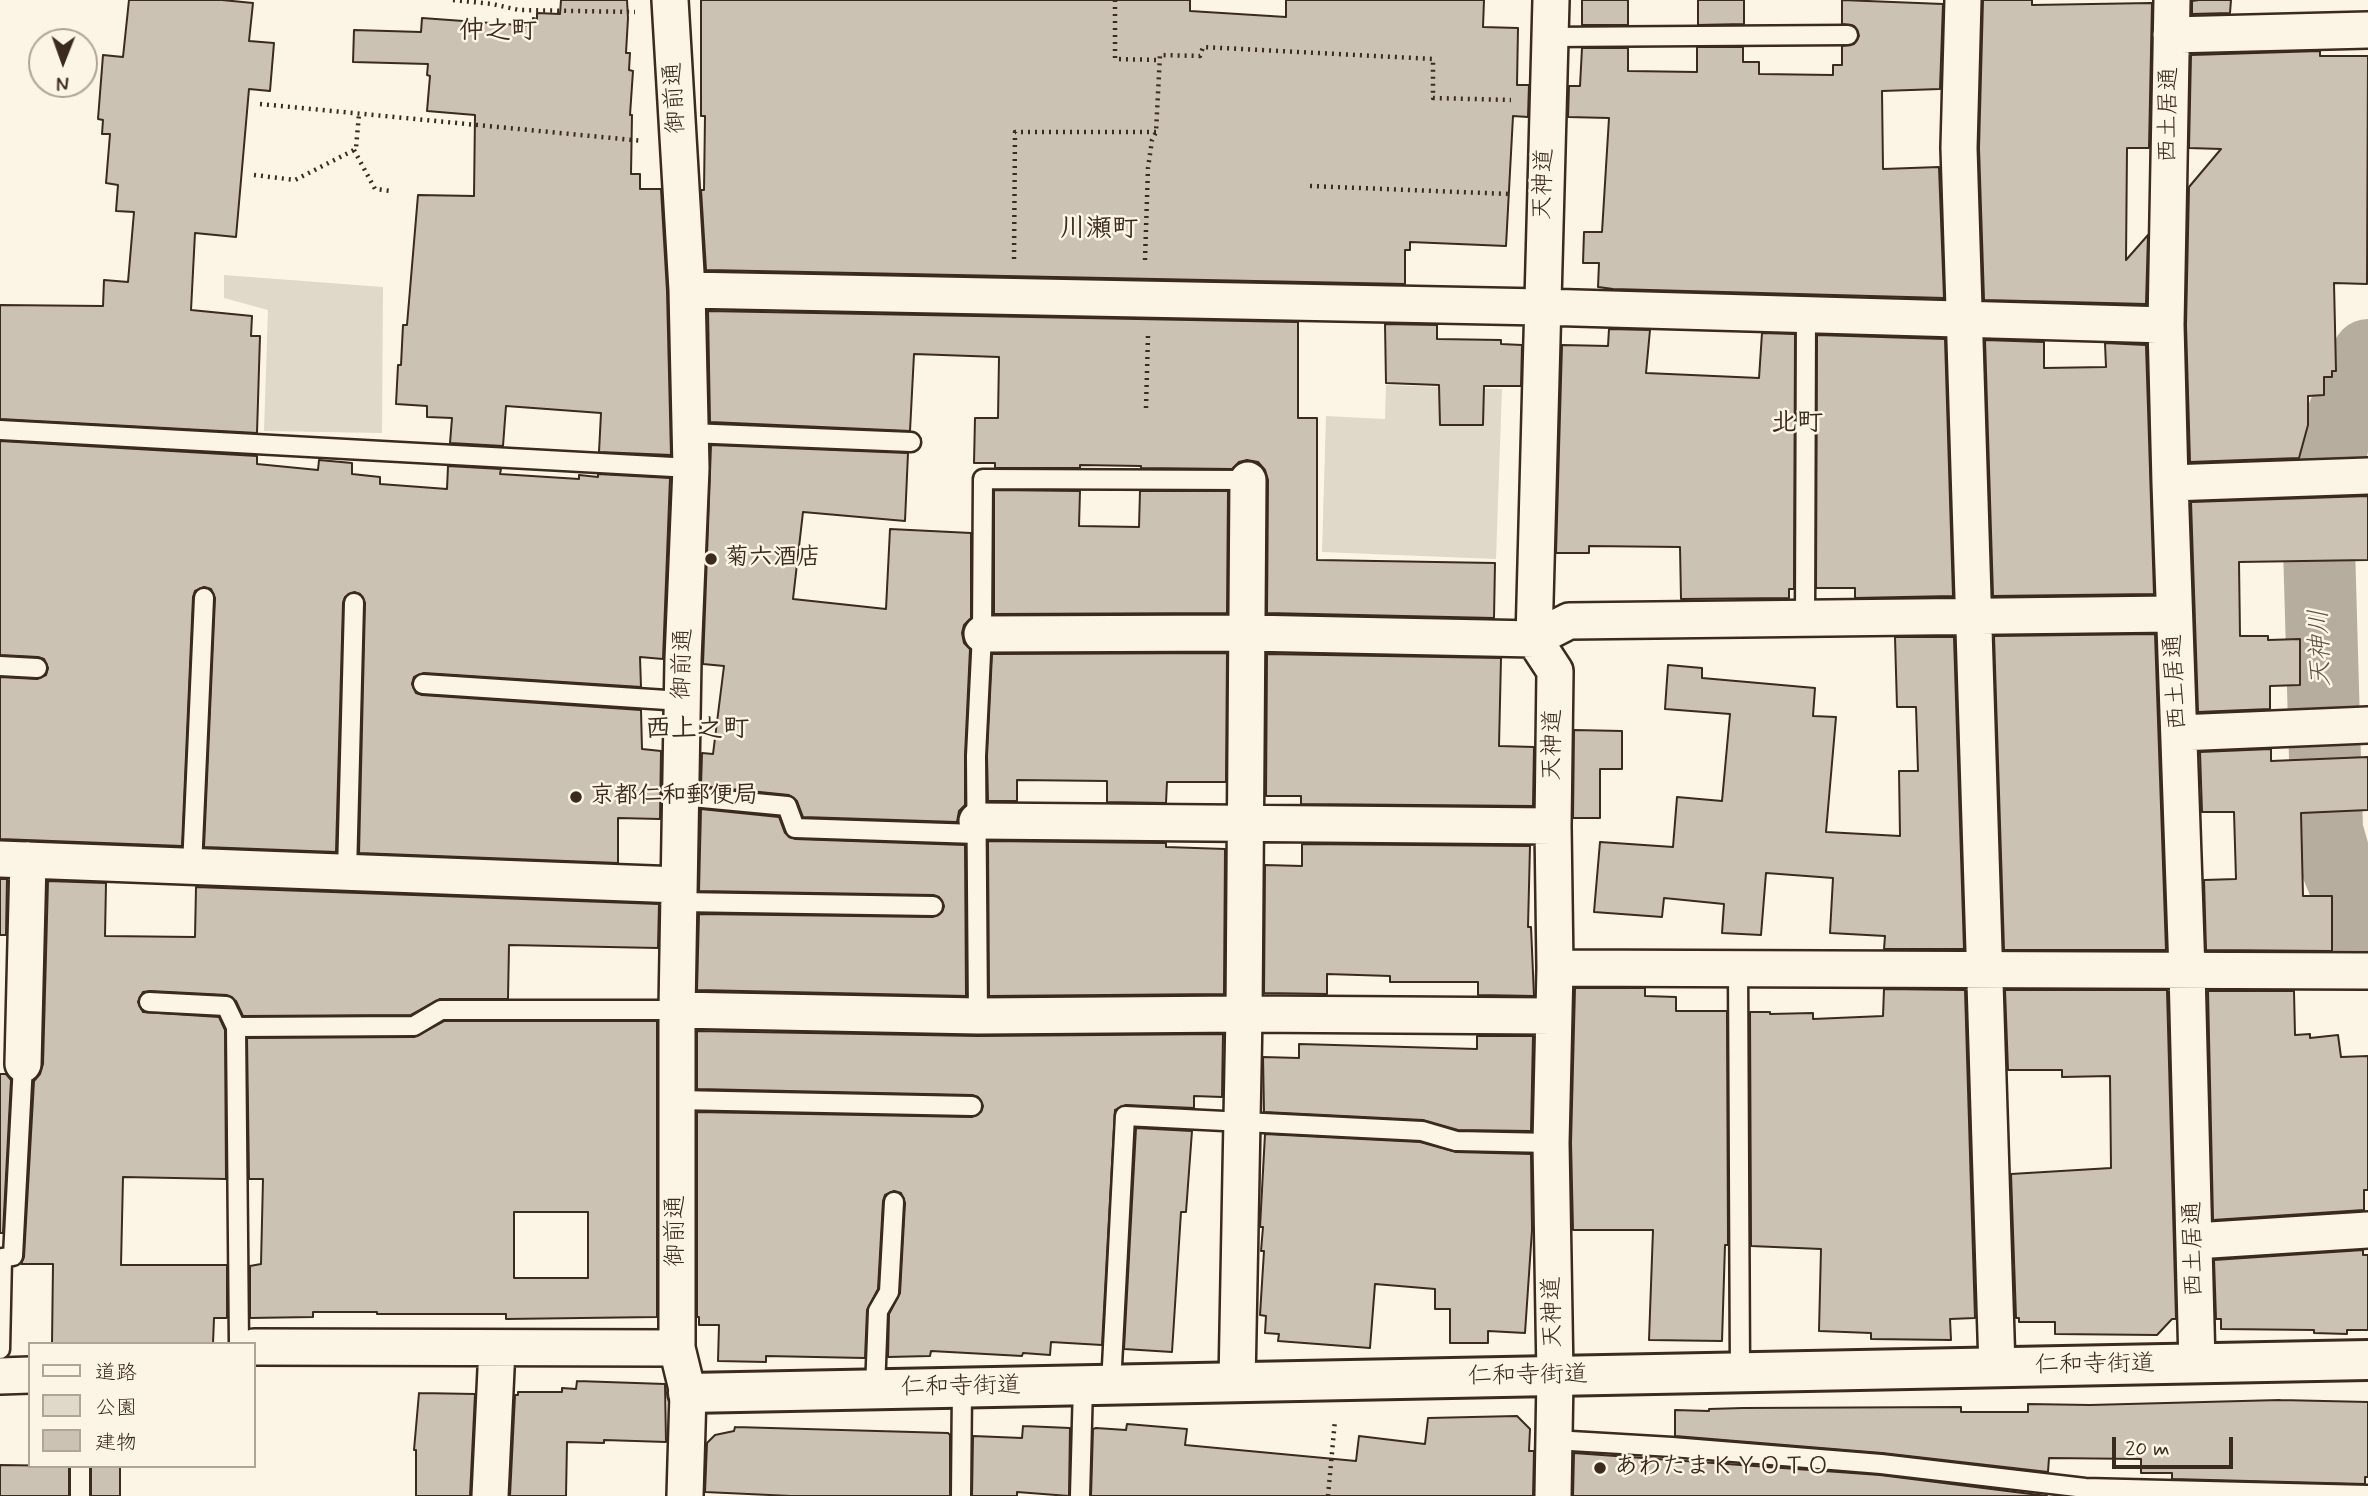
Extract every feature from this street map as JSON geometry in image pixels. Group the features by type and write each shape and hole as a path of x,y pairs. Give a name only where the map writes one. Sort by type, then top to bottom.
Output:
{"street":[{"name":"天神道","path":"1550,0 1535,639 1555,671 1553,1496"},
{"path":"1963,0 1959,148 1997,1367"},
{"name":"西土居通","path":"2172,0 2166,325 2197,1364"},
{"name":"御前通","path":"670,4 687,290 691,468 682,701 677,1010 677,1348 688,1393 685,1496"},
{"path":"2171,34 2368,30"},
{"path":"687,290 1541,307 2166,325"},
{"path":"2169,483 2362,476"},
{"path":"1237,1383 1244,1014 1248,480"},
{"path":"982,634 1248,633 1535,639 1569,621 2174,614"},
{"path":"2179,733 2356,725"},
{"path":"977,827 1244,824 1553,826"},
{"path":"23,1064 14,860 347,873 679,894"},
{"path":"1555,968 2361,971"},
{"path":"677,1010 978,1016 1553,1016"},
{"path":"2195,1241 2368,1230"},
{"path":"256,1348 677,1348"},
{"path":"490,1496 497,1348"},
{"name":"仁和寺街道","path":"688,1393 2368,1360"},
{"path":"0,1376 28,1375"}],"lane":[{"path":"1549,37 1848,35"},
{"path":"1805,619 1806,314"},
{"path":"0,430 691,468"},
{"path":"690,433 911,442"},
{"path":"978,1016 976,756 982,634 983,479 1248,480"},
{"path":"192,867 204,598"},
{"path":"347,873 354,603"},
{"path":"0,666 37,668"},
{"path":"423,684 682,701"},
{"path":"681,796 788,806 795,828 977,827"},
{"path":"679,894 933,906"},
{"path":"1738,968 1740,1372"},
{"path":"149,1002 226,1006 236,1027 239,1342"},
{"path":"236,1027 415,1026 441,1010 677,1010"},
{"path":"0,1349 2,1258 13,1256 23,1064"},
{"path":"677,1100 972,1105"},
{"path":"1080,1496 1097,1385 1125,1116 1422,1131 1456,1141 1552,1143"},
{"path":"875,1390 878,1311 889,1292 894,1202"},
{"path":"961,1496 962,1388"},
{"path":"1554,1440 1881,1464 2085,1488 2368,1494"},
{"path":"80,1468 80,1496"}],"path":[{"path":"453,0 519,10 622,13 670,4"},
{"path":"1115,0 1115,59 1159,60"},
{"path":"1146,408 1148,168 1152,140 1156,132 1160,55 1200,56 1203,47 1433,59 1433,98 1547,102"},
{"path":"260,104 678,144"},
{"path":"254,175 295,180 354,150 359,114"},
{"path":"1014,296 1015,132 1156,132"},
{"path":"354,150 375,189 391,191"},
{"path":"1310,186 1544,196"},
{"path":"1328,1496 1339,1381"}],"green space":[{"path":"224,275 383,287 382,433 264,431 268,310 224,298"},
{"path":"1386,385 1502,389 1496,559 1322,552 1326,416 1385,419"}],"building":[{"path":"129,0 222,0 253,3 249,41 274,43 270,91 249,89 236,237 195,233 191,310 252,316 251,336 260,336 257,433 0,419 0,305 103,306 104,280 128,282 134,212 116,211 118,185 106,183 110,134 102,134 103,120 98,119 103,55 123,57"},
{"path":"561,0 627,0 626,53 630,53 629,70 633,71 630,115 631,174 640,174 640,189 661,189 667,291 671,455 599,452 601,413 506,406 503,446 450,443 452,418 427,417 427,406 396,404 403,325 407,325 418,195 474,196 475,115 427,111 430,76 427,75 428,64 353,62 354,30 421,32 422,18 532,26 533,18 537,19 537,13 560,14"},
{"path":"701,0 1190,0 1190,11 1286,17 1286,0 1484,0 1483,27 1518,28 1517,85 1529,85 1528,117 1513,116 1506,246 1410,242 1410,250 1405,250 1405,284 706,270 701,190 704,190 705,116 701,116"},
{"path":"1582,0 1628,0 1628,25 1582,25"},
{"path":"1698,0 1744,0 1744,24 1698,25"},
{"path":"1842,0 1943,4 1940,89 1882,91 1883,169 1939,167 1944,298 1598,287 1599,263 1583,263 1584,232 1602,232 1609,118 1568,117 1569,86 1580,86 1582,48 1628,48 1628,71 1697,72 1697,47 1743,47 1743,62 1759,62 1759,74 1833,75 1833,65 1842,65 1842,46 1854,44 1859,36 1854,26 1842,24"},
{"path":"1983,0 2032,0 2032,5 2152,3 2149,148 2127,148 2126,260 2148,235 2146,304 1984,300 1979,148"},
{"path":"2231,0 2230,13 2192,14 2192,1"},
{"path":"2320,51 2320,56 2368,56 2367,284 2334,283 2336,371 2332,371 2332,377 2324,377 2324,395 2308,396 2308,425 2299,458 2190,462 2186,325 2189,187 2221,149 2189,148 2191,55"},
{"path":"708,311 1298,322 1298,418 1317,418 1317,560 1495,563 1494,618 1267,613 1268,480 1265,470 1258,462 1239,462 1232,469 1080,465 1080,468 995,468 995,463 974,463 975,418 998,418 999,357 914,354 910,431 710,422"},
{"path":"1385,324 1437,325 1437,339 1501,340 1501,344 1522,345 1521,386 1484,386 1483,425 1440,425 1439,385 1386,383"},
{"path":"1609,329 1650,330 1646,373 1759,378 1762,333 1795,334 1794,589 1789,589 1789,598 1681,599 1680,547 1589,546 1589,553 1556,553 1562,345 1608,346"},
{"path":"1817,335 1945,339 1953,596 1855,598 1855,588 1816,588"},
{"path":"1985,340 2044,342 2044,368 2106,367 2105,343 2146,345 2154,594 1993,596"},
{"path":"0,441 257,456 257,464 318,470 319,460 352,463 352,474 380,477 380,484 447,489 448,466 501,469 500,474 579,479 579,475 598,477 598,474 670,478 663,659 640,657 641,687 424,673 414,677 412,684 416,693 422,695 641,710 642,749 661,751 660,819 618,818 618,863 359,853 365,603 360,594 354,592 345,597 343,603 336,852 204,847 215,598 211,589 204,587 195,591 193,597 182,846 0,839 0,677 37,679 46,675 48,668 44,659 38,657 0,655"},
{"path":"711,445 908,453 905,521 803,512 793,599 886,609 890,529 971,533 971,618 964,625 962,633 964,643 970,649 965,805 959,811 957,822 803,817 797,801 789,795 701,786 702,753 713,754 724,666 703,664"},
{"path":"994,490 1080,491 1079,526 1139,527 1140,491 1228,491 1227,613 994,614"},
{"path":"2368,496 2368,560 2239,562 2240,636 2268,636 2268,640 2300,639 2300,685 2270,686 2270,709 2198,712 2191,502"},
{"path":"2155,634 2166,950 2004,950 1994,636"},
{"path":"1895,637 1954,637 1964,949 1884,949 1885,936 1830,933 1833,878 1766,873 1761,935 1722,933 1724,904 1664,898 1662,917 1594,912 1600,842 1673,847 1677,797 1722,801 1730,714 1665,709 1668,665 1702,668 1702,678 1815,688 1813,716 1836,717 1826,832 1900,836 1899,771 1918,771 1916,707 1897,707"},
{"path":"1227,653 1226,782 1167,782 1166,803 1107,802 1107,781 1017,780 1017,801 988,801 987,756 992,654"},
{"path":"1267,654 1501,658 1499,746 1534,747 1533,806 1301,804 1301,796 1266,796"},
{"path":"1574,730 1622,731 1622,769 1600,769 1600,818 1573,818"},
{"path":"2271,749 2271,761 2368,757 2368,810 2301,813 2303,896 2332,896 2332,951 2206,950 2204,880 2236,879 2234,812 2202,812 2200,752"},
{"path":"701,809 779,817 785,833 795,839 965,845 966,996 697,990 699,914 933,917 942,912 944,906 939,897 933,895 699,891"},
{"path":"988,841 1166,843 1166,847 1225,849 1224,994 989,996"},
{"path":"1302,844 1530,846 1528,927 1531,927 1534,996 1478,995 1478,982 1390,982 1390,976 1327,974 1327,994 1264,993 1265,865 1302,866"},
{"path":"0,879 7,879 6,935 0,935"},
{"path":"48,881 106,883 105,936 195,937 196,887 659,904 658,948 509,945 508,999 440,999 411,1015 243,1016 236,1001 227,995 143,992 138,1002 143,1012 219,1017 225,1030 226,1179 123,1177 121,1265 227,1265 227,1318 214,1318 213,1342 52,1342 53,1264 21,1264 24,1257 34,1081 43,1064"},
{"path":"1575,988 1645,988 1645,996 1676,997 1676,1011 1727,1011 1728,1245 1725,1245 1722,1341 1649,1340 1653,1230 1573,1230 1571,1143"},
{"path":"1884,989 1965,990 1975,1318 1950,1319 1951,1340 1871,1339 1871,1333 1819,1331 1821,1249 1751,1246 1750,1012 1813,1013 1813,1019 1883,1016"},
{"path":"2005,990 2167,990 2176,1319 2172,1319 2157,1335 2055,1334 2055,1322 2019,1322 2019,1318 2016,1318 2011,1174 2111,1168 2110,1076 2062,1077 2062,1070 2008,1070"},
{"path":"2208,991 2294,991 2295,1035 2310,1034 2310,1038 2338,1035 2341,1057 2368,1056 2368,1190 2364,1190 2364,1210 2213,1220"},
{"path":"444,1021 657,1021 657,1317 506,1319 506,1314 313,1312 313,1317 250,1318 250,1266 261,1264 263,1179 249,1179 247,1038 414,1037","holes":["514,1212 588,1212 588,1278 514,1278"]},
{"path":"697,1031 978,1036 1223,1034 1222,1097 1194,1096 1194,1108 1126,1105 1115,1110 1102,1345 1051,1342 1050,1355 931,1351 930,1356 888,1357 889,1314 900,1293 905,1203 901,1193 894,1191 885,1195 883,1201 878,1289 867,1310 865,1358 766,1356 766,1362 718,1361 719,1325 699,1325 697,1317 697,1112 972,1117 981,1112 983,1106 978,1097 972,1095 697,1089"},
{"path":"1477,1036 1533,1036 1531,1131 1458,1130 1423,1120 1264,1112 1263,1057 1299,1058 1299,1044 1477,1049"},
{"path":"0,1074 6,1074 11,1080 3,1233 0,1233"},
{"path":"1136,1128 1192,1131 1186,1212 1181,1212 1172,1352 1124,1349"},
{"path":"1265,1134 1420,1142 1456,1152 1531,1154 1532,1230 1525,1333 1488,1331 1488,1343 1450,1343 1450,1309 1435,1309 1435,1289 1375,1284 1370,1348 1278,1341 1279,1334 1265,1333 1266,1316 1260,1315 1264,1251 1261,1251 1263,1227 1260,1227"},
{"path":"2363,1250 2363,1255 2368,1255 2368,1330 2347,1330 2347,1334 2314,1333 2314,1330 2221,1329 2221,1319 2216,1319 2214,1260"},
{"path":"577,1381 665,1384 666,1442 567,1442 566,1496 510,1496 515,1395 518,1395 518,1392 562,1392 562,1388 576,1389"},
{"path":"419,1393 475,1394 470,1496 416,1496 414,1450"},
{"path":"2280,1400 2368,1402 2368,1477 2365,1477 2365,1484 2172,1479 2172,1473 2141,1473 2141,1459 2049,1458 2048,1472 1882,1453 1675,1436 1675,1410 1961,1407 1961,1412 2028,1412 2028,1404"},
{"path":"1517,1416 1530,1429 1529,1451 1534,1451 1533,1496 1091,1496 1093,1429 1096,1428 1126,1430 1127,1424 1187,1429 1185,1445 1356,1461 1359,1436 1425,1444 1428,1418"},
{"path":"1023,1426 1070,1428 1069,1496 1017,1492 1017,1496 972,1496 973,1436 1022,1438"},
{"path":"735,1427 948,1433 950,1496 791,1496 705,1492 707,1443 715,1435 734,1431"},
{"path":"1574,1453 1880,1475 2047,1496 1573,1496"},
{"path":"0,1465 69,1468 69,1496 0,1496"},
{"path":"91,1468 120,1468 120,1496 91,1496"}],"waterway":[{"name":"天神川","path":"2368,355 2334,437 2322,501 2319,546 2327,830 2338,869 2368,941"}],"place":[{"name":"菊六酒店","path":"711,559"},
{"name":"京都仁和郵便局","path":"576,797"},
{"name":"あわたまＫＹＯＴＯ","path":"1600,1468"}],"district":[{"name":"仲之町","path":"498,33"},
{"name":"川瀬町","path":"1099,231"},
{"name":"北町","path":"1797,425"},
{"name":"西上之町","path":"697,731"}]}
